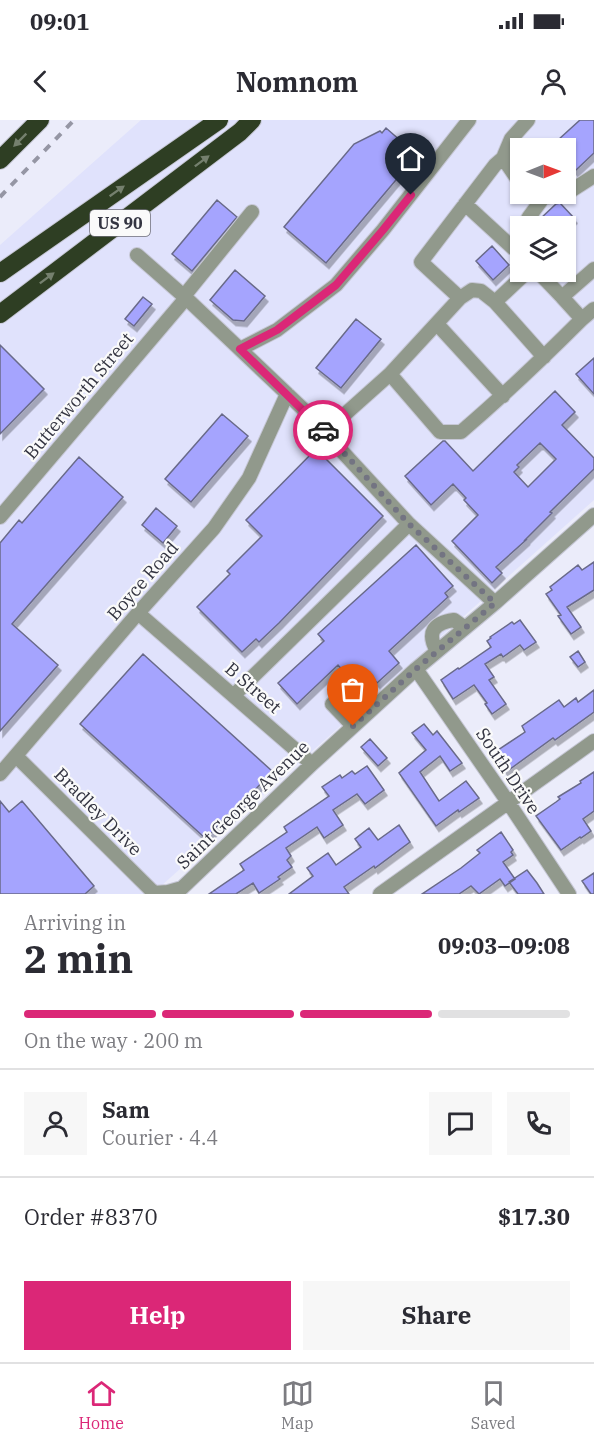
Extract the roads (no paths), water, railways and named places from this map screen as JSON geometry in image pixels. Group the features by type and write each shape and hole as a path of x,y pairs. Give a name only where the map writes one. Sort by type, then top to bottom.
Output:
{"highway":[{"path":"0,160 40,120"},
{"path":"0,273 219,120"},
{"name":"US 90","path":"0,314 246,126"}],"street":[{"path":"240,349 277,330 336,285 383,230 469,120"},
{"path":"460,298 421,262 495,165 503,158 512,139 528,120"},
{"path":"503,158 510,168"},
{"path":"576,187 594,176"},
{"path":"465,204 510,245"},
{"name":"Butterworth Street","path":"0,517 185,297 252,212"},
{"path":"137,255 185,297 287,394 409,524 495,603"},
{"path":"562,297 594,269"},
{"path":"495,302 516,282"},
{"path":"548,282 582,319"},
{"path":"325,432 390,374 460,298 472,290 481,291 495,302 544,357"},
{"path":"390,374 440,432 461,432 503,396 594,309"},
{"path":"437,324 503,396"},
{"name":"Boyce Road","path":"0,774 214,528 249,477 287,394"},
{"name":"Saint George Avenue","path":"154,893 182,888 353,726 594,515"},
{"path":"234,695 409,524"},
{"name":"B Street","path":"138,613 312,764"},
{"path":"437,651 432,642 433,630 441,622 454,620 465,628"},
{"name":"South Drive","path":"416,669 569,894"},
{"path":"332,704 353,726"},
{"path":"380,894 594,741"},
{"name":"Bradley Drive","path":"16,756 154,893"}],"railway":[{"path":"0,197 74,120"}]}
